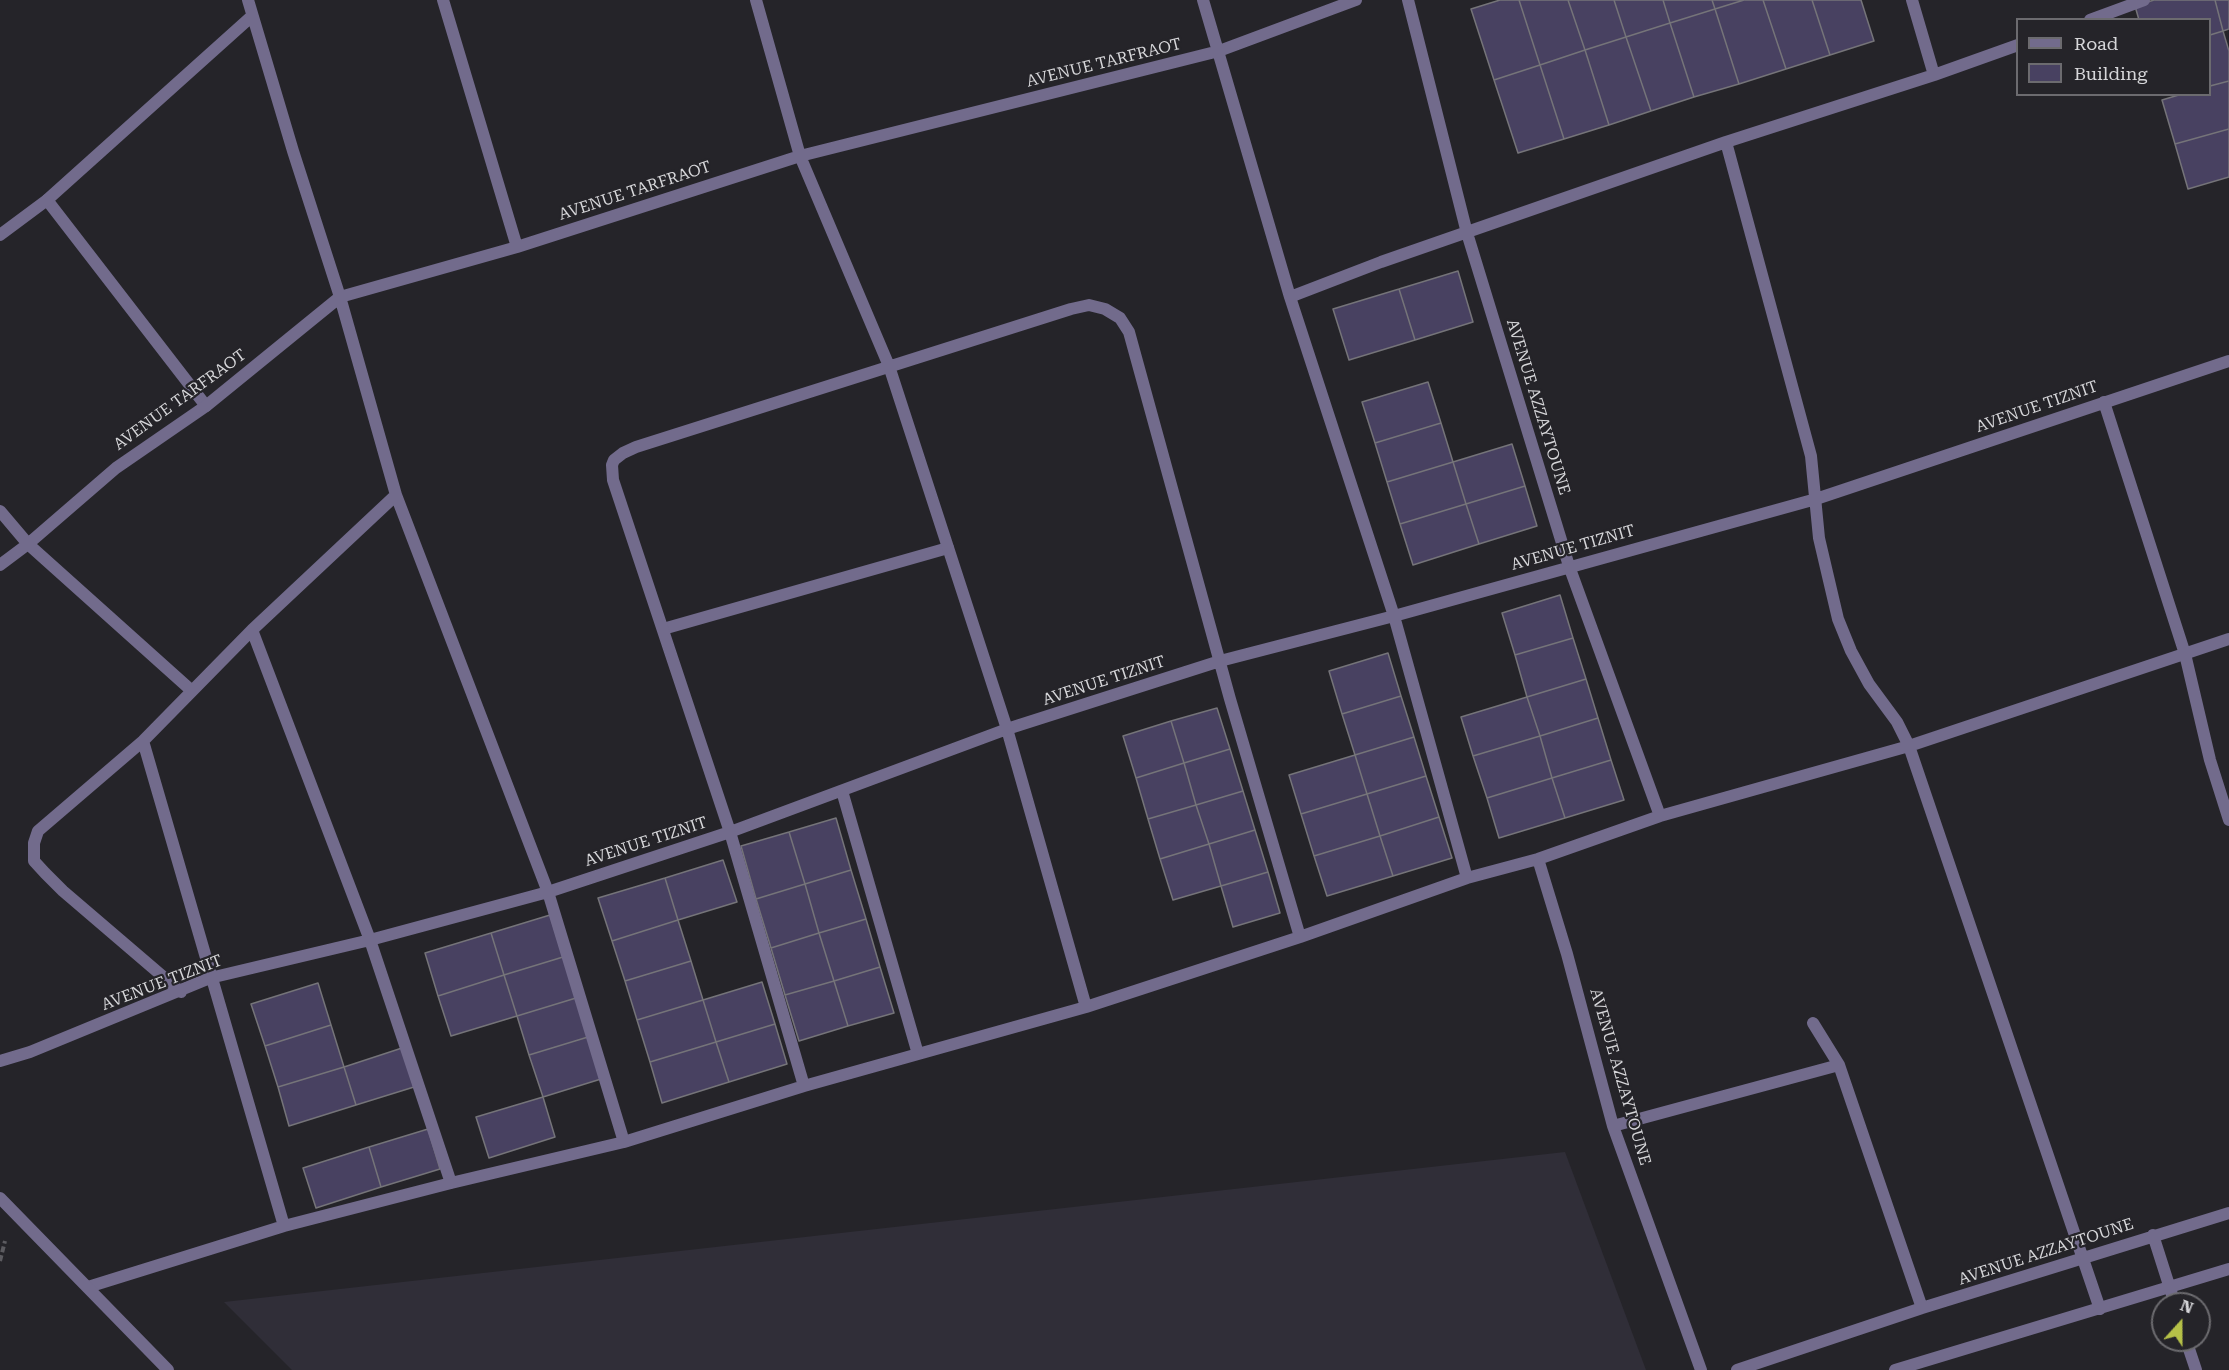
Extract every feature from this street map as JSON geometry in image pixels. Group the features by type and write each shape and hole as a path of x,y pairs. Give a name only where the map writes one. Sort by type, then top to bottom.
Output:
{"street":[{"path":"248,0 340,297 396,495 548,891 624,1142"},
{"path":"443,0 518,246"},
{"path":"756,0 800,156 889,366 1007,729 1086,1007"},
{"path":"1203,0 1290,297 1394,616 1467,878"},
{"name":"AVENUE TARFRAOT","path":"0,564 28,544 116,468 206,406 340,297 518,246 800,156 1219,51 1356,0"},
{"name":"AVENUE AZZAYTOUNE","path":"1408,0 1467,233 1569,566 1660,816"},
{"path":"1912,0 1934,75"},
{"path":"2095,18 2144,0"},
{"path":"0,235 47,200 252,16"},
{"path":"1290,297 1381,262 1726,142 1934,75 2016,46"},
{"path":"1726,142 1812,456 1819,538 1838,619 1851,651 1869,684 1897,722 1909,746 2100,1309"},
{"path":"47,200 206,406"},
{"path":"804,1086 730,832 613,480 611,472 614,460 636,447 1089,305 1105,309 1120,318 1129,332 1220,661 1300,937"},
{"name":"AVENUE TIZNIT","path":"0,1061 30,1052 181,992 210,978 370,940 548,891 730,832 1007,729 1220,661 1394,616 1816,499 2229,361"},
{"path":"2104,402 2185,654 2208,749 2229,820"},
{"path":"181,992 63,891 34,861 34,843 38,831 143,741 252,630 396,495"},
{"path":"0,511 28,544 192,691"},
{"path":"663,629 948,548"},
{"path":"252,630 370,940 451,1183"},
{"path":"88,1287 284,1226 624,1142 804,1086 1086,1007 1300,937 1467,878 1538,860 1660,816 1909,746 2229,639"},
{"path":"143,741 210,978 284,1226"},
{"path":"842,791 918,1054"},
{"name":"AVENUE AZZAYTOUNE","path":"1538,860 1567,954 1613,1126 1701,1370"},
{"path":"1813,1023 1839,1065 1922,1308"},
{"path":"1613,1126 1839,1065"},
{"path":"0,1198 168,1370"},
{"name":"AVENUE AZZAYTOUNE","path":"1737,1370 1922,1308 2229,1213"},
{"path":"2153,1235 2171,1292"},
{"path":"1895,1370 2229,1269"},
{"path":"2190,1352 2196,1370"}],"shaded area":[{"path":"1565,1152 1646,1370 292,1370 224,1302"}],"building":[{"path":"1500,0 1519,0 1540,65 1494,80 1471,9"},
{"path":"1519,0 1568,0 1585,50 1540,65"},
{"path":"1568,0 1614,0 1626,37 1585,50"},
{"path":"1614,0 1663,0 1670,23 1626,37"},
{"path":"1663,0 1712,0 1715,9 1670,23"},
{"path":"1712,0 1744,0 1715,9"},
{"path":"1744,0 1763,0 1786,69 1739,84 1715,9"},
{"path":"1763,0 1812,0 1830,55 1786,69"},
{"path":"1812,0 1861,0 1874,41 1830,55"},
{"path":"2154,0 2215,0 2223,31 2211,35 2211,18 2138,18 2135,6"},
{"path":"2215,0 2229,0 2229,29 2223,31"},
{"path":"1715,9 1739,84 1694,97 1670,23"},
{"path":"1670,23 1694,97 1651,111 1626,37"},
{"path":"2223,31 2229,51 2229,81 2211,86 2211,35"},
{"path":"1626,37 1651,111 1609,125 1585,50"},
{"path":"1585,50 1609,125 1564,139 1540,65"},
{"path":"1540,65 1564,139 1518,153 1494,80"},
{"path":"2229,81 2229,129 2175,144 2162,100 2175,96 2211,96 2211,86"},
{"path":"2229,129 2229,177 2188,189 2175,144"},
{"path":"1458,271 1473,322 1415,340 1399,289"},
{"path":"1399,289 1415,340 1349,360 1333,309"},
{"path":"1428,382 1441,423 1375,443 1362,402"},
{"path":"1441,423 1453,462 1387,482 1375,443"},
{"path":"1512,444 1525,486 1466,504 1453,462"},
{"path":"1453,462 1466,504 1400,524 1387,482"},
{"path":"1525,486 1537,526 1479,544 1466,504"},
{"path":"1466,504 1479,544 1413,565 1400,524"},
{"path":"1560,595 1573,638 1515,655 1502,613"},
{"path":"1573,638 1586,679 1527,697 1515,655"},
{"path":"1388,653 1401,696 1342,714 1329,671"},
{"path":"1586,679 1598,718 1540,736 1527,697"},
{"path":"1401,696 1414,737 1355,755 1342,714"},
{"path":"1527,697 1540,736 1473,756 1461,717"},
{"path":"1217,708 1230,749 1184,763 1171,721"},
{"path":"1598,718 1611,760 1552,778 1540,736"},
{"path":"1171,721 1184,763 1136,778 1123,736"},
{"path":"1540,736 1552,778 1487,798 1473,756"},
{"path":"1414,737 1426,776 1367,794 1355,755"},
{"path":"1230,749 1243,791 1196,805 1184,763"},
{"path":"1355,755 1367,794 1301,814 1289,775"},
{"path":"1611,760 1624,800 1565,818 1552,778"},
{"path":"1184,763 1196,805 1148,819 1136,778"},
{"path":"1426,776 1439,817 1380,836 1367,794"},
{"path":"1552,778 1565,818 1499,838 1487,798"},
{"path":"1243,791 1255,830 1209,844 1196,805"},
{"path":"1367,794 1380,836 1314,856 1301,814"},
{"path":"1196,805 1209,844 1160,859 1148,819"},
{"path":"1439,817 1452,858 1393,876 1380,836"},
{"path":"836,818 851,870 805,884 789,832"},
{"path":"1255,830 1268,872 1221,886 1209,844"},
{"path":"789,832 805,884 756,899 741,846"},
{"path":"1380,836 1393,876 1327,896 1314,856"},
{"path":"1209,844 1221,886 1173,900 1160,859"},
{"path":"723,860 737,902 678,920 665,878"},
{"path":"851,870 866,919 819,933 805,884"},
{"path":"1268,872 1280,913 1233,927 1221,886"},
{"path":"665,878 678,920 612,941 598,898"},
{"path":"805,884 819,933 771,948 756,899"},
{"path":"550,915 563,957 504,975 491,933"},
{"path":"866,919 880,967 834,981 819,933"},
{"path":"678,920 691,961 625,981 612,941"},
{"path":"491,933 504,975 438,996 425,953"},
{"path":"819,933 834,981 785,995 771,948"},
{"path":"563,957 576,998 517,1016 504,975"},
{"path":"691,961 703,1000 637,1020 625,981"},
{"path":"880,967 894,1013 848,1026 834,981"},
{"path":"504,975 517,1016 451,1036 438,996"},
{"path":"834,981 848,1026 799,1041 785,995"},
{"path":"762,982 775,1024 716,1042 703,1000"},
{"path":"318,983 331,1025 265,1046 251,1004"},
{"path":"576,998 588,1037 529,1055 517,1016"},
{"path":"703,1000 716,1042 650,1062 637,1020"},
{"path":"775,1024 787,1064 729,1082 716,1042"},
{"path":"331,1025 344,1067 278,1087 265,1046"},
{"path":"588,1037 601,1079 543,1097 529,1055"},
{"path":"716,1042 729,1082 662,1103 650,1062"},
{"path":"402,1048 414,1087 356,1105 344,1067"},
{"path":"344,1067 356,1105 289,1126 278,1087"},
{"path":"543,1097 555,1137 489,1158 476,1117"},
{"path":"428,1129 440,1169 381,1187 369,1147"},
{"path":"369,1147 381,1187 316,1208 303,1168"}]}
